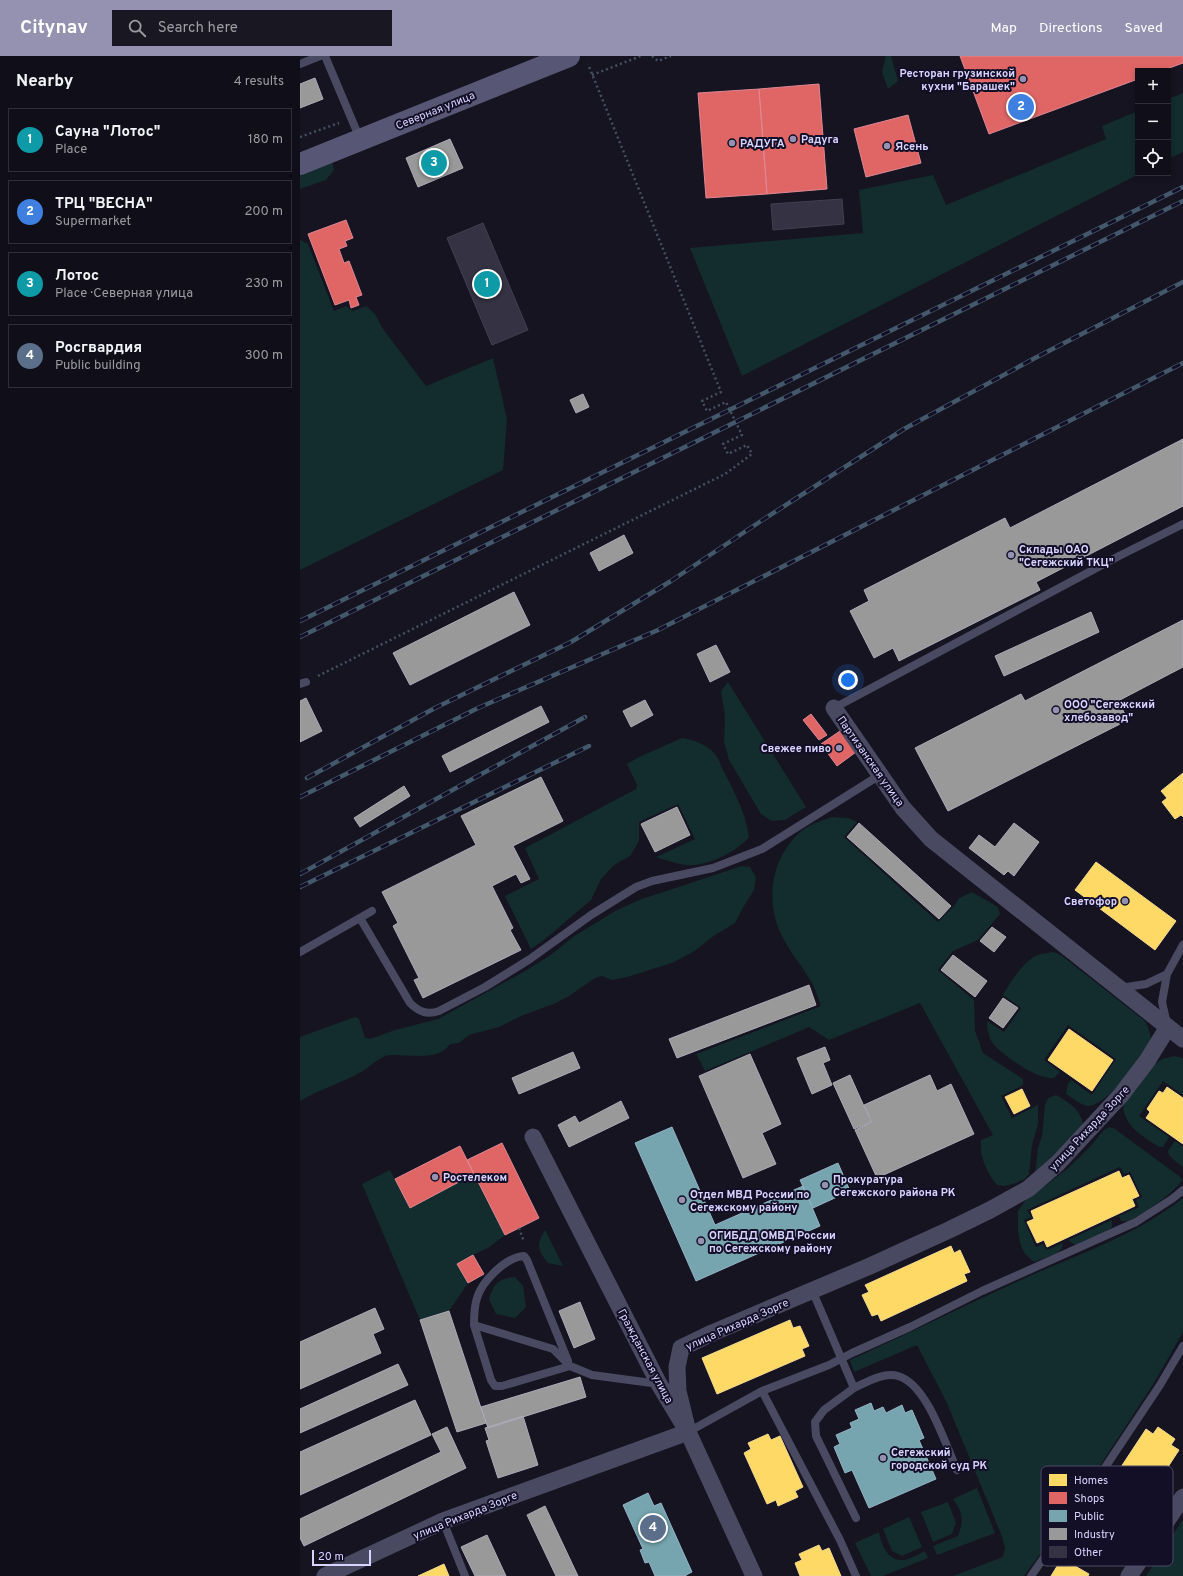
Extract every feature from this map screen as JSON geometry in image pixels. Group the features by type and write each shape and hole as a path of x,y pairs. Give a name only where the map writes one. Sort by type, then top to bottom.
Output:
{"street":[{"name":"Северная улица","path":"300,164 569,56"},
{"name":"Партизанская улица","path":"834,708 903,808 931,839 1183,1039"},
{"name":"улица Рихарда Зорге","path":"325,1576 443,1521 688,1432 678,1391 677,1367 681,1348 712,1333 949,1230 1028,1189 1058,1163 1121,1095 1147,1061 1168,1027"},
{"name":"Гражданская улица","path":"533,1137 659,1384 688,1432 754,1576"},
{"path":"1173,1512 1183,1497"},
{"path":"1130,1576 1137,1566"}],"lane":[{"path":"300,64 320,56"},
{"path":"325,56 360,140"},
{"name":"Партизанская улица","path":"834,708 1119,556 1183,524"},
{"path":"360,918 410,1003 416,1009 423,1012 432,1013 440,1011 517,967 591,915 636,887 652,881 713,868 762,849 880,775"},
{"path":"300,952 372,911"},
{"path":"1168,1027 1162,1002 1167,974 1183,946"},
{"path":"1120,989 1146,984 1167,974"},
{"path":"688,1432 762,1392 910,1328 982,1291 1136,1222 1172,1199 1183,1190"},
{"path":"524,1256 527,1260 570,1366 502,1386 495,1386 491,1380 474,1325 477,1296 489,1277 503,1265 518,1257 524,1256"},
{"path":"812,1290 854,1388"},
{"path":"474,1325 553,1349 570,1366 592,1375 659,1384"},
{"path":"1106,1466 1160,1385 1183,1346"},
{"path":"856,1518 816,1436 815,1422 824,1410 854,1388 883,1376 897,1376 910,1382 922,1395 930,1409 957,1470"},
{"path":"762,1392 840,1540 856,1576"},
{"path":"443,1521 465,1576"},
{"path":"1031,1576 1041,1562"}],"path":[{"path":"303,683 725,474 752,454 747,444 728,454 723,444 742,435 730,409 726,402 707,411 702,400 720,392 592,75 642,56"},
{"path":"652,56 658,61 671,56"},
{"path":"300,137 352,119"}],"green space":[{"path":"886,56 891,56 898,81 888,89 882,72"},
{"path":"1183,93 1183,152 1171,158 1171,104 1171,98"},
{"path":"1135,112 1135,176 742,376 690,248 863,233 859,190 933,175 946,205 1106,139 1102,126"},
{"path":"332,161 334,170 326,180 300,189 300,169"},
{"path":"300,240 308,244 334,311 346,306 353,311 366,306 375,314 383,329 426,386 493,358 507,419 503,470 300,570"},
{"path":"728,682 806,807 785,820 772,821 761,814 729,760 724,741 725,716 721,691"},
{"path":"682,738 704,745 716,755 742,810 749,837 737,848 721,857 703,864 687,865 656,857 695,839 678,804 639,822 639,841 630,856 614,865 601,879 591,900 544,940 531,949 505,896 539,879 525,848 636,789 637,785 627,764"},
{"path":"832,817 848,818 857,822 844,837 938,922 954,906 959,898 972,892 998,907 1000,914 978,940 953,951 938,970 974,1000 975,1031 983,1053 1023,1079 1023,1085 1001,1096 1012,1118 1038,1105 1038,1124 1032,1145 1029,1174 1025,1179 1005,1186 997,1185 990,1175 984,1164 981,1152 981,1140 993,1135 920,1003 829,1040 809,1027 705,1071 696,1054 821,1006 812,983 781,934 773,908 772,894 777,867 782,855 790,843 806,828"},
{"path":"742,866 750,867 756,877 754,890 735,923 715,935 693,952 672,963 627,977 612,980 602,976 595,978 556,1003 521,1016 499,1027 469,1035 459,1043 450,1044 445,1050 438,1053 422,1056 386,1056 354,1076 300,1101 300,1037 355,1017 359,1019 365,1038 370,1039 395,1030 438,1019 527,970 552,954 573,937 615,911 639,900"},
{"path":"1054,952 1062,956 1145,1021 1150,1034 1151,1040 1149,1047 1131,1072 1103,1099 1088,1106 1079,1103 1066,1094 1068,1084 1071,1080 1092,1095 1116,1059 1068,1025 1044,1060 1060,1072 1054,1078 1047,1078 1031,1072 1006,1056 990,1039 987,1028 987,1021 1004,1032 1021,1008 1003,995 1018,972 1028,961 1040,954"},
{"path":"1174,1056 1183,1058 1183,1095 1163,1081 1139,1116 1169,1137 1163,1147 1159,1147 1135,1130 1124,1113 1123,1105 1153,1065 1162,1059"},
{"path":"1056,1095 1075,1108 1083,1122 1083,1128 1035,1175 1038,1148 1042,1136 1045,1105 1048,1098"},
{"path":"1109,1127 1115,1129 1179,1176 1182,1180 1179,1185 1157,1204 1127,1221 1121,1221 1119,1216 1139,1207 1136,1200 1142,1197 1130,1172 1124,1174 1120,1167 1027,1210 1031,1217 1024,1220 1036,1247 1043,1244 1047,1250 1063,1243 1062,1248 1056,1254 1034,1262 1025,1254 1021,1246 1018,1232 1018,1211 1025,1201 1067,1169 1089,1148 1104,1130"},
{"path":"1175,1141 1183,1147 1183,1167 1169,1155 1168,1151"},
{"path":"390,1170 410,1207 474,1174 505,1235 488,1248 458,1264 468,1283 449,1311 420,1320 362,1184"},
{"path":"1183,1198 1183,1332 1154,1383 1100,1466 1041,1466 1041,1553 1024,1576 953,1576 1003,1557 1005,1547 946,1401 917,1345 854,1372 850,1360 1034,1274 1092,1250 1130,1232"},
{"path":"1112,1220 1112,1227 1109,1230 1075,1245 1068,1240"},
{"path":"545,1230 563,1266 548,1263 540,1250 539,1243"},
{"path":"515,1277 523,1286 526,1307 515,1318 496,1314 489,1299 493,1289 504,1279"},
{"path":"977,1488 995,1533 937,1555 933,1546 958,1536 960,1530 962,1517 959,1508 953,1499"},
{"path":"948,1502 956,1523 952,1534 933,1542 921,1512"},
{"path":"909,1517 922,1547 902,1556 892,1551 883,1529"},
{"path":"1183,1519 1183,1576 1146,1576 1152,1566 1173,1566 1173,1534"},
{"path":"879,1532 886,1551 894,1558 904,1560 925,1551 928,1558 883,1576 871,1576 855,1543"}],"building: Homes":[{"path":"1183,773 1183,817 1181,815 1175,819 1162,802 1167,798 1161,791"},
{"path":"1096,862 1176,921 1155,950 1075,890"},
{"path":"1069,1029 1113,1060 1092,1091 1048,1060"},
{"path":"1167,1087 1183,1098 1183,1144 1146,1118 1150,1112 1147,1109 1159,1091 1163,1093"},
{"path":"1022,1089 1030,1106 1014,1114 1005,1097"},
{"path":"1119,1171 1122,1178 1129,1175 1139,1196 1132,1199 1135,1206 1047,1247 1044,1240 1037,1243 1027,1222 1034,1219 1031,1211"},
{"path":"951,1246 954,1253 960,1250 970,1272 964,1274 967,1281 881,1321 878,1314 872,1316 862,1295 869,1292 865,1285"},
{"path":"790,1320 793,1328 800,1326 809,1346 802,1349 805,1356 717,1394 702,1358"},
{"path":"1158,1427 1175,1439 1171,1445 1179,1450 1169,1466 1122,1466 1146,1429 1153,1434"},
{"path":"768,1434 771,1440 780,1436 803,1487 795,1491 798,1497 778,1506 776,1500 767,1504 744,1453 751,1449 748,1443"},
{"path":"819,1545 822,1551 829,1548 841,1576 800,1576 795,1563 802,1560 799,1554"},
{"path":"444,1564 449,1576 418,1576"},
{"path":"1057,1566 1075,1566 1089,1574 1088,1576 1051,1576"}],"building: Shops":[{"path":"960,56 1183,56 1183,63 1169,68 1135,68 1135,80 989,134"},
{"name":"Радуга","path":"819,84 827,189 767,194 759,89"},
{"name":"РАДУГА","path":"759,89 767,194 706,198 698,93"},
{"name":"Ясень","path":"908,115 921,163 866,177 854,129"},
{"path":"346,220 353,238 345,241 347,246 339,249 344,263 349,261 362,295 356,297 359,305 351,308 349,300 335,305 308,234"},
{"name":"Свежее пиво","path":"811,714 827,735 819,740 803,720"},
{"name":"Свежее пиво","path":"840,731 856,752 837,766 821,744"},
{"name":"Ростелеком","path":"502,1143 539,1218 505,1235 467,1160"},
{"name":"Ростелеком","path":"460,1146 474,1174 410,1208 395,1179"},
{"path":"473,1255 484,1274 468,1283 457,1264"}],"building: Public":[{"path":"672,1127 715,1225 803,1186 820,1226 696,1281 635,1143"},
{"name":"Прокуратура Сегежского района РК","path":"838,1163 850,1191 813,1208 800,1180"},
{"name":"Сегежский городской суд РК","path":"871,1403 874,1411 883,1407 886,1413 902,1405 905,1413 912,1410 924,1438 919,1440 936,1479 869,1508 852,1470 845,1473 834,1447 840,1444 836,1435 852,1428 850,1423 859,1419 855,1410"},
{"path":"648,1493 654,1506 661,1503 692,1572 686,1576 655,1576 649,1562 645,1563 640,1550 643,1549 623,1505"}],"building: Industry":[{"path":"315,78 323,99 300,108 300,84"},
{"path":"450,139 463,168 418,187 406,158"},
{"path":"583,394 589,407 576,413 570,400"},
{"name":"Склады ОАО \"Сегежский ТКЦ\"","path":"1183,439 1183,506 1036,582 1040,590 899,661 893,648 874,658 850,611 869,601 864,590 1005,518 1010,528"},
{"path":"624,535 633,553 599,571 590,553"},
{"path":"514,592 530,625 410,685 393,653"},
{"path":"1091,612 1099,632 1004,676 995,656"},
{"name":"ООО \"Сегежский хлебозавод\"","path":"1183,620 1183,667 1118,701 1128,720 948,811 915,748 1021,694 1025,701"},
{"path":"716,645 730,672 710,682 697,654"},
{"path":"306,698 322,731 300,742 300,701"},
{"path":"645,700 653,715 631,727 623,711"},
{"path":"541,706 549,722 450,772 442,756"},
{"path":"541,777 563,821 513,846 530,879 521,883 516,874 492,886 513,928 510,930 521,950 423,998 414,980 419,978 393,926 398,923 382,892 476,845 461,816"},
{"path":"404,786 410,796 360,827 354,818"},
{"path":"677,807 690,835 655,852 641,824"},
{"path":"859,823 951,906 939,919 847,837"},
{"path":"1014,823 1039,842 1014,876 1008,871 1004,875 969,848 979,835 995,847"},
{"path":"992,927 1006,937 994,952 980,941"},
{"path":"953,955 987,981 975,997 941,970"},
{"path":"809,985 816,1005 677,1058 669,1039"},
{"path":"1003,998 1018,1008 1003,1028 989,1018"},
{"path":"825,1047 830,1060 823,1063 832,1085 812,1094 797,1058"},
{"path":"573,1052 580,1068 519,1094 512,1078"},
{"path":"750,1054 781,1124 762,1133 776,1164 743,1178 699,1076"},
{"path":"850,1075 871,1122 854,1129 833,1083"},
{"path":"930,1075 937,1091 951,1084 974,1134 877,1178 855,1130 872,1122 864,1105"},
{"path":"621,1101 629,1118 569,1147 558,1125 575,1116 579,1123"},
{"path":"580,1302 595,1339 574,1348 559,1311"},
{"path":"375,1308 384,1329 373,1334 381,1353 300,1389 300,1342"},
{"path":"449,1311 486,1423 457,1432 420,1320"},
{"path":"398,1364 408,1385 300,1433 300,1409"},
{"path":"580,1377 586,1397 488,1428 481,1407"},
{"path":"415,1400 431,1435 300,1495 300,1452"},
{"path":"523,1416 538,1465 498,1478 486,1441 489,1440 485,1428"},
{"path":"447,1427 466,1468 304,1546 300,1538 300,1519 441,1452 432,1434"},
{"path":"545,1506 578,1576 556,1576 527,1515"},
{"path":"487,1535 506,1576 475,1576 461,1547"}],"building: Other":[{"path":"842,199 844,224 773,230 771,204"},
{"path":"483,223 528,330 492,345 447,238"}],"railway":[{"path":"300,621 1183,187"},
{"path":"300,637 1183,201"},
{"path":"307,778 435,708 571,642 671,581 904,429 1035,358 1183,282"},
{"path":"300,797 478,708 658,630 1183,363"},
{"path":"300,874 585,717"},
{"path":"300,887 589,746"}],"place":[{"name":"Ресторан грузинской кухни \"Барашек\"","path":"1023,79"},
{"name":"ТРЦ \"ВЕСНА\"","path":"1021,107"},
{"name":"Радуга","path":"793,139"},
{"name":"РАДУГА","path":"732,143"},
{"name":"Ясень","path":"887,146"},
{"name":"Лотос","path":"434,163"},
{"name":"Сауна \"Лотос\"","path":"487,284"},
{"name":"Склады ОАО \"Сегежский ТКЦ\"","path":"1011,555"},
{"name":"ООО \"Сегежский хлебозавод\"","path":"1056,710"},
{"name":"Свежее пиво","path":"839,748"},
{"name":"Светофор","path":"1125,901"},
{"name":"Ростелеком","path":"435,1177"},
{"name":"Прокуратура Сегежского района РК","path":"825,1185"},
{"name":"Отдел МВД России по Сегежскому району","path":"682,1200"},
{"name":"ОГИБДД ОМВД России по Сегежскому району","path":"701,1241"},
{"name":"Сегежский городской суд РК","path":"883,1458"},
{"name":"Росгвардия","path":"653,1528"}]}
